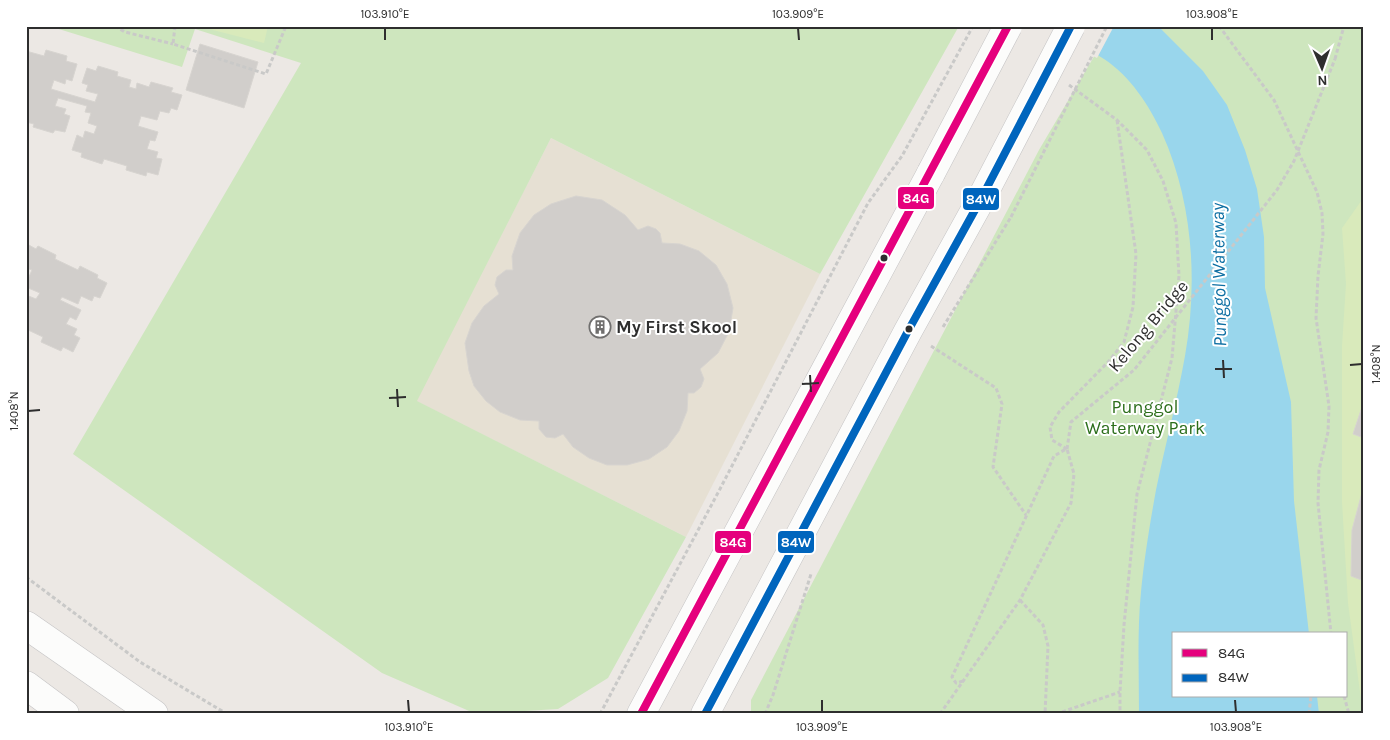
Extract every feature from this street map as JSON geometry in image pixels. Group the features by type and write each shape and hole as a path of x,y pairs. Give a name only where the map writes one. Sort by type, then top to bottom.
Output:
{"main road":[{"path":"641,714 1008,26"},
{"path":"705,714 903,340 981,199 1071,26"},
{"path":"26,625 154,714"},
{"path":"26,685 65,714"}],"path":[{"path":"115,26 125,32 173,44 266,74 286,26"},
{"path":"173,44 175,26"},
{"path":"600,714 720,489 868,203 902,156 973,26"},
{"path":"941,330 1011,217 1107,26"},
{"path":"1218,26 1223,30 1274,100 1317,192 1322,213 1323,234 1316,318 1329,406 1328,432 1320,470 1318,503 1330,632"},
{"path":"1223,30 1225,26"},
{"name":"Kelong Bridge","path":"1067,449 1071,422 1134,370 1277,190 1294,161 1335,59 1344,26"},
{"path":"1062,80 1117,120 1147,150 1163,181 1176,223 1179,276 1172,358 1137,494 1124,625 1120,714"},
{"path":"940,714 1020,600 1071,503 1074,474 1067,449 1052,440 1050,427 1058,412 1109,361 1124,342 1133,307 1136,254 1117,120"},
{"path":"926,354 936,338"},
{"path":"931,346 996,388 1002,404 994,467 1026,515"},
{"path":"962,681 956,683 952,677 1054,456 1067,449"},
{"path":"765,714 773,695 814,565"},
{"path":"26,577 140,662 227,714"},
{"path":"1020,600 1043,626 1048,646 1045,714"},
{"path":"1056,714 1120,692"},
{"path":"1309,714 1311,698"},
{"path":"1345,698 1350,714"}],"shaded area":[{"path":"551,138 820,274 686,537 416,401"}],"green space":[{"path":"49,26 959,26 820,274 551,138 417,401 686,537 608,678 558,709 476,714 382,673 73,454 301,63 195,29 182,67"},
{"path":"206,26 268,26 264,43 205,28"},
{"name":"Punggol Waterway Park","path":"1112,26 1364,26 1364,714 751,714 751,700 1039,150"},
{"path":"1364,197 1363,714 1348,603 1342,502 1342,346 1346,284 1342,228"}],"water":[{"name":"Punggol Waterway","path":"1039,26 1158,26 1203,71 1227,105 1245,150 1257,189 1264,237 1265,288 1291,402 1294,501 1309,632 1172,632 1172,698 1317,698 1319,714 1139,714 1138,653 1141,592 1149,528 1182,373 1189,328 1192,271 1190,243 1186,214 1172,159 1151,112 1138,92 1122,74 1104,59"}],"pier":[{"path":"1043,26 1114,26 1097,58 1041,30"}],"building":[{"path":"200,44 258,62 244,108 186,90"},
{"path":"46,50 67,56 66,61 77,64 72,81 66,79 65,84 54,80 51,89 95,102 98,94 86,91 88,85 82,83 87,68 96,71 98,66 118,72 117,76 131,80 129,87 136,89 137,83 149,87 151,82 173,88 171,92 182,95 177,110 171,108 169,113 160,111 157,120 141,116 138,126 158,132 155,141 150,140 147,149 158,152 156,158 162,159 158,175 147,172 146,176 126,170 127,166 104,159 102,164 81,157 82,153 72,150 77,135 83,138 85,131 94,134 97,126 88,123 91,113 85,112 87,106 58,98 55,106 66,109 64,114 70,116 65,132 55,130 53,133 33,127 34,124 26,122 26,51 44,56"},
{"name":"My First Skool","path":"576,196 602,200 625,215 638,230 648,226 656,229 660,233 662,243 680,244 699,251 716,265 727,284 733,308 729,332 718,353 700,369 704,379 701,387 694,393 688,393 687,411 679,431 667,447 649,459 627,465 607,465 589,458 573,447 563,434 555,438 546,437 539,429 539,421 520,420 500,412 486,401 474,386 469,371 465,343 472,323 484,306 499,294 495,285 497,277 506,270 513,270 512,256 520,233 534,215 551,204"},
{"path":"27,244 36,249 38,246 56,255 55,259 78,270 80,266 98,275 97,278 107,283 100,298 94,296 92,301 81,296 78,304 62,297 60,300 81,310 76,320 70,317 66,324 77,329 74,335 80,338 73,352 63,347 61,351 41,342 43,337 26,329 26,295 36,299 40,293 26,287 26,278 28,279 32,270 26,268"},
{"path":"1364,401 1364,438 1353,434"},
{"path":"1364,485 1364,581 1351,576 1352,530"}],"transit line":[{"name":"84G","path":"641,714 1008,26"},
{"name":"84W","path":"705,714 908,331 981,199 1071,26"}],"place":[{"name":"My First Skool","path":"600,327"}]}
